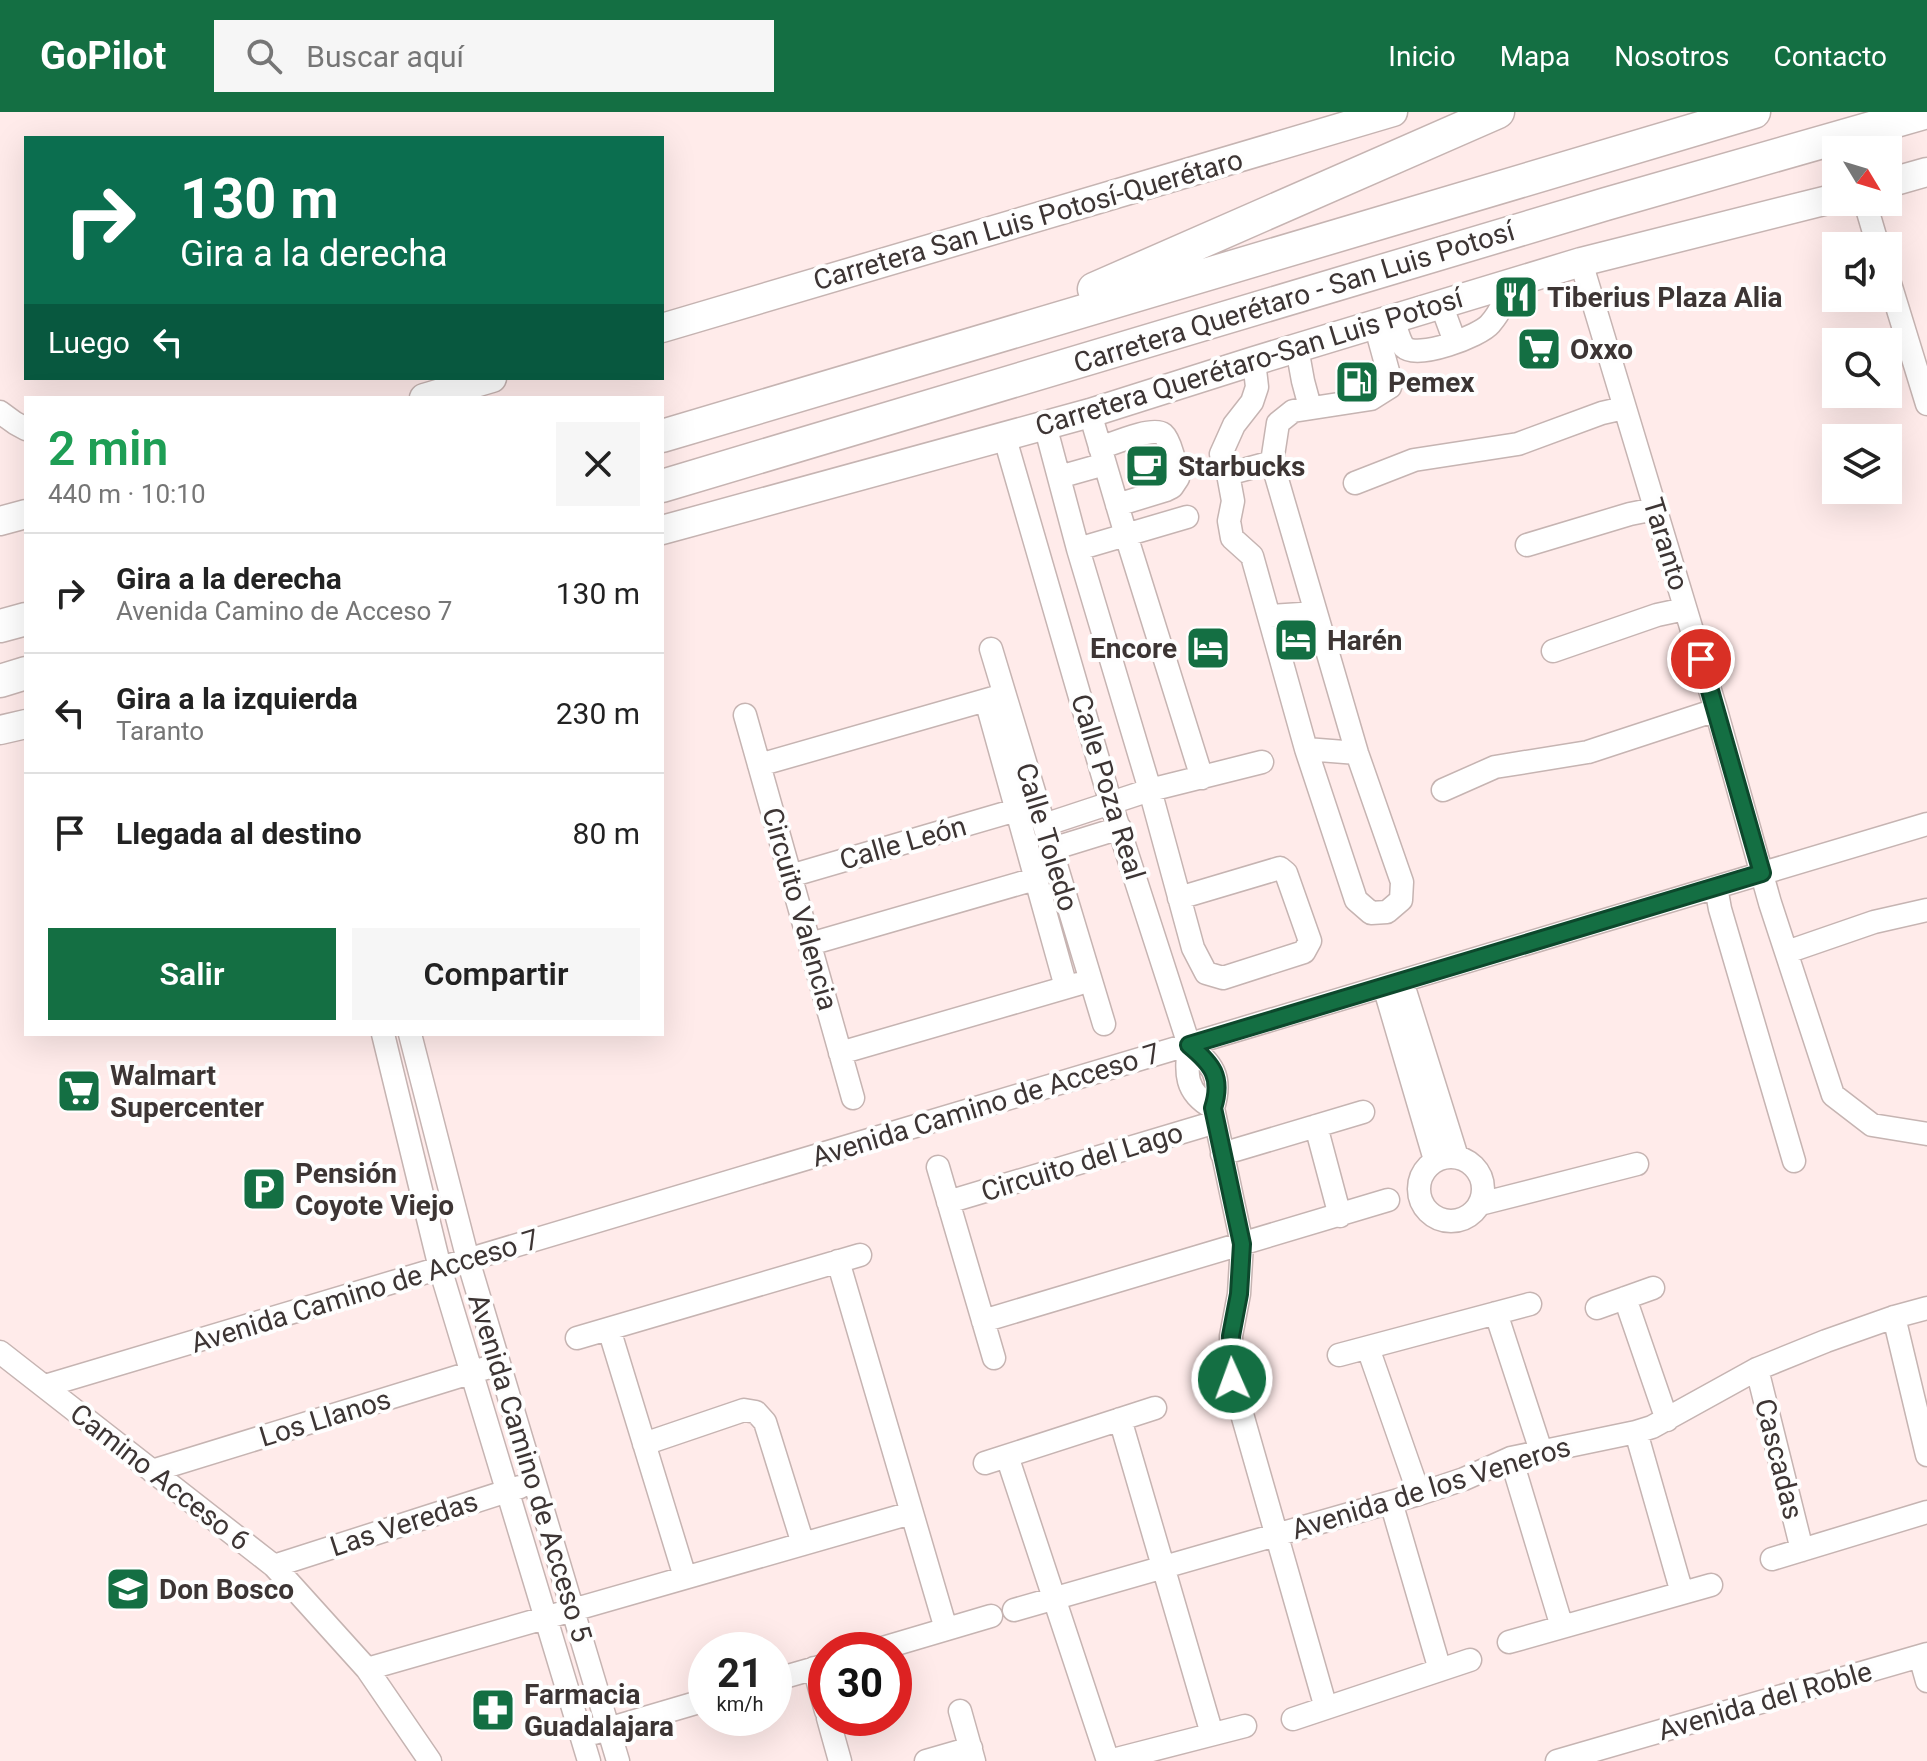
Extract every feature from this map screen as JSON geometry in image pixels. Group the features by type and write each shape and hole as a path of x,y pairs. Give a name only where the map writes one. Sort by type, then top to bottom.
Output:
{"highway":[{"path":"970,344 1498,112"},
{"name":"Carretera Querétaro - San Luis Potosí","path":"664,435 1754,112"},
{"name":"Carretera Querétaro - San Luis Potosí","path":"664,485 1606,204 1927,112"},
{"path":"0,626 24,620"},
{"path":"0,681 24,674"}],"main road":[{"name":"Carretera San Luis Potosí-Querétaro","path":"664,327 1393,112"},
{"path":"1902,179 1927,172"},
{"name":"Carretera Querétaro-San Luis Potosí","path":"664,529 1090,413 1581,262 1822,202"},
{"path":"431,396 485,380"},
{"path":"0,521 24,515"},
{"path":"0,730 24,724"}],"street":[{"name":"Taranto","path":"1581,262 1762,873 1833,1095 1872,1125 1927,1134"},
{"path":"1384,321 1403,347 1413,352 1444,347 1488,327 1504,303 1506,285"},
{"path":"1441,304 1455,342"},
{"path":"1899,312 1927,404"},
{"path":"1254,361 1257,387 1252,402 1234,425 1221,454 1233,501 1229,521 1232,538 1252,556 1306,749 1356,900 1371,913 1387,912 1401,900 1402,882 1357,753 1272,462 1278,423 1293,411 1371,399 1390,387 1384,321"},
{"path":"1297,348 1310,407"},
{"path":"1355,483 1414,460 1518,444 1624,408"},
{"path":"0,412 24,428"},
{"path":"1090,413 1202,778"},
{"path":"1045,425 1193,948 1206,973 1223,978 1304,952 1310,941 1286,873 1280,868 1179,898"},
{"path":"1059,477 1149,432 1158,431 1167,441 1178,478 1172,487 1117,505"},
{"name":"Calle Poza Real","path":"1004,435 1111,804 1189,1045"},
{"path":"1228,474 1272,462"},
{"path":"1527,545 1655,509"},
{"path":"1078,549 1187,517"},
{"path":"1553,651 1657,615 1685,609"},
{"path":"1270,616 1316,613"},
{"name":"Calle Toledo","path":"991,649 995,697 1016,810 1066,987"},
{"path":"759,765 995,697"},
{"name":"Calle Toledo","path":"995,697 1044,825 1104,1024"},
{"path":"1443,790 1495,767 1588,752 1716,710"},
{"name":"Circuito Valencia","path":"745,715 853,1098"},
{"path":"1306,749 1357,753"},
{"path":"1044,825 1150,790 1262,762"},
{"name":"Calle León","path":"790,876 1016,810"},
{"name":"Avenida Camino de Acceso 7","path":"45,1386 1927,824"},
{"path":"1052,849 1120,828"},
{"path":"810,944 1035,879"},
{"path":"1716,887 1794,1161"},
{"path":"1787,952 1874,922 1927,910"},
{"path":"840,1053 1091,980"},
{"path":"1393,984 1446,1158"},
{"name":"Avenida Camino de Acceso 5","path":"384,1036 440,1268 589,1761"},
{"name":"Avenida Camino de Acceso 5","path":"411,1036 468,1260 618,1761"},
{"path":"1189,1045 1207,1060 1214,1071 1217,1083 1214,1115 1242,1244 1239,1294 1231,1336 1232,1379 1326,1708"},
{"path":"403,1113 429,1108"},
{"path":"1222,1154 1363,1112"},
{"name":"Circuito del Lago","path":"948,1202 1214,1115"},
{"path":"1316,1126 1340,1216"},
{"path":"1446,1158 1467,1160 1480,1175 1483,1184 1480,1204 1464,1219 1453,1222 1432,1216 1420,1198 1421,1177 1427,1167 1446,1158"},
{"path":"1480,1204 1637,1164"},
{"name":"Circuito del Lago","path":"938,1167 994,1358"},
{"path":"983,1321 1388,1200"},
{"path":"577,1338 860,1255"},
{"path":"838,1261 946,1629"},
{"path":"1597,1308 1653,1288"},
{"path":"1625,1298 1667,1420"},
{"path":"1339,1355 1530,1304"},
{"name":"Avenida de los Veneros","path":"1014,1610 1419,1494 1464,1479 1511,1458 1636,1432 1667,1420 1757,1369 1894,1317 1927,1308"},
{"path":"1496,1313 1541,1451"},
{"path":"1894,1317 1927,1455"},
{"path":"609,1329 685,1577"},
{"path":"1368,1348 1419,1494"},
{"name":"Camino Acceso 6","path":"0,1352 274,1566 367,1669 430,1761"},
{"name":"Los Llanos","path":"152,1471 499,1364"},
{"name":"Cascadas","path":"1757,1369 1802,1550"},
{"path":"985,1463 1155,1408"},
{"path":"644,1444 744,1410 756,1412 765,1422 803,1544"},
{"path":"1120,1419 1212,1734"},
{"path":"1636,1432 1682,1593"},
{"path":"1007,1456 1109,1761 1245,1726"},
{"path":"1511,1458 1562,1627"},
{"name":"Las Veredas","path":"274,1566 534,1482"},
{"path":"1391,1502 1440,1670"},
{"name":"Cascadas","path":"1772,1559 1927,1512"},
{"path":"367,1669 911,1513"},
{"path":"1509,1642 1711,1585"},
{"path":"912,1639 991,1616"},
{"path":"1923,1655 1927,1681"},
{"name":"Avenida del Roble","path":"1557,1761 1589,1757 1923,1655"},
{"path":"1293,1719 1470,1660"},
{"path":"582,1737 688,1705"},
{"path":"926,1761 973,1754 960,1711"},
{"path":"833,1736 840,1761"}],"place":[{"name":"Tiberius Plaza Alia","path":"1516,297"},
{"name":"Oxxo","path":"1539,349"},
{"name":"Pemex","path":"1357,382"},
{"name":"Starbucks","path":"1147,466"},
{"name":"Harén","path":"1296,640"},
{"name":"Encore","path":"1208,648"},
{"name":"Walmart Supercenter","path":"79,1091"},
{"name":"Pensión Coyote Viejo","path":"264,1189"},
{"name":"Don Bosco","path":"128,1589"},
{"name":"Farmacia Guadalajara","path":"493,1710"}],"route":[{"path":"1232,1379 1231,1336 1239,1294 1242,1244 1213,1108 1217,1096 1214,1071 1207,1060 1189,1045 1762,873 1701,659"}]}
